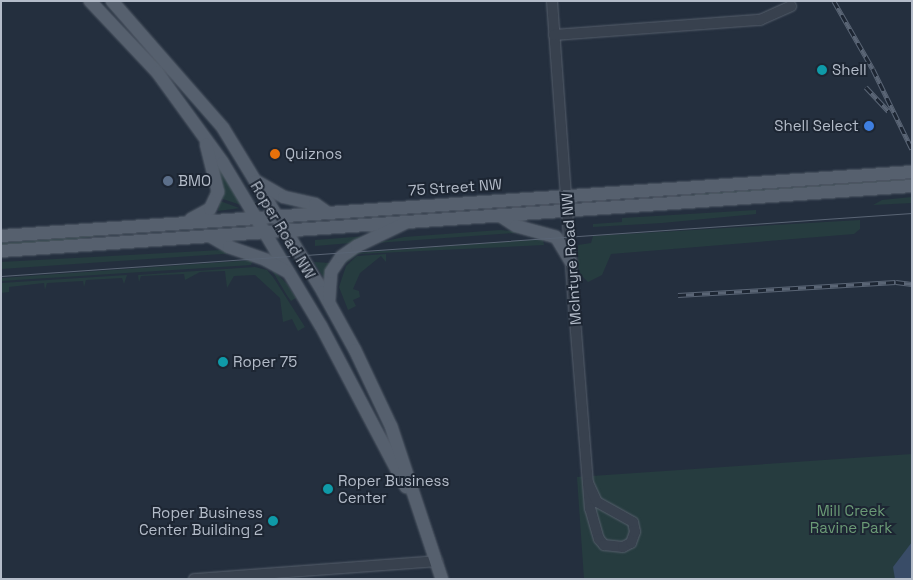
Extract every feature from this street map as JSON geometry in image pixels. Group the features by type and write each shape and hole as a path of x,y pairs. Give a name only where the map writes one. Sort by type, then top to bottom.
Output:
{"main road":[{"name":"Roper Road NW","path":"90,1 140,52 204,134 292,275 414,500"},
{"name":"Roper Road NW","path":"112,1 217,121 286,230 329,303 382,405 399,447 414,500 442,579"},
{"path":"182,223 206,212 216,198 217,180 204,134"},
{"name":"75 Street NW","path":"1,236 256,216 328,213 912,172"},
{"path":"254,180 284,197 315,204 328,213"},
{"name":"75 Street NW","path":"1,251 912,186"},
{"path":"499,215 516,226 556,237 571,262"},
{"path":"329,303 331,272 341,257 357,246 409,221"},
{"path":"210,236 229,247 266,260 292,275"}],"street":[{"name":"McIntyre Road NW","path":"552,1 567,210 588,482 591,514 599,540 614,547 631,543 635,532 633,522 597,502 588,482"},
{"path":"554,36 760,20 791,6"},
{"path":"194,579 437,561"}],"green space":[{"path":"218,165 241,205 220,198"},
{"path":"912,179 912,182 672,197 710,193"},
{"path":"912,197 912,203 873,205 882,200"},
{"path":"220,201 239,208 240,208 218,211"},
{"path":"756,210 756,214 593,227 593,224 622,222 622,218"},
{"path":"860,220 860,229 854,234 611,254 602,275 588,282 581,275 578,267 578,245 591,243 593,236"},
{"path":"500,230 527,232 376,243 404,237"},
{"path":"102,235 72,240 1,246 1,243"},
{"path":"367,236 351,243 315,246 315,240"},
{"path":"543,239 544,245 358,254 342,266 355,253"},
{"path":"221,250 237,253 1,269 1,262"},
{"path":"386,254 386,262 381,256 360,273 353,289 359,291 360,297 353,300 356,306 348,310 339,287 346,266 357,256"},
{"path":"253,260 251,265 1,281 1,278"},
{"path":"314,262 330,263 325,278 324,278"},
{"path":"255,267 267,270 273,277 305,327 298,331 292,319 283,322 280,298 255,275 234,276 227,288 225,271 200,272 185,280 184,274 141,276 139,282 138,275"},
{"path":"270,267 287,284 296,298 291,301"},
{"path":"127,275 124,284 122,278 86,280 84,287 83,281 47,283 45,290 44,283 9,287 9,292 1,293 1,283"},
{"name":"Mill Creek Ravine Park","path":"912,454 912,579 584,579 577,477"}],"water":[{"path":"912,542 912,579 895,579 893,567"}],"tram line":[{"path":"1,276 912,213"}],"railway":[{"path":"834,1 873,69 912,149"},
{"path":"866,87 888,111"},
{"path":"678,295 896,282 912,284"}],"place":[{"name":"Shell","path":"822,70"},
{"name":"Shell Select","path":"869,126"},
{"name":"Quiznos","path":"275,154"},
{"name":"BMO","path":"168,181"},
{"name":"Roper 75","path":"223,362"},
{"name":"Roper Business Center","path":"328,489"},
{"name":"Roper Business Center Building 2","path":"273,521"}]}
